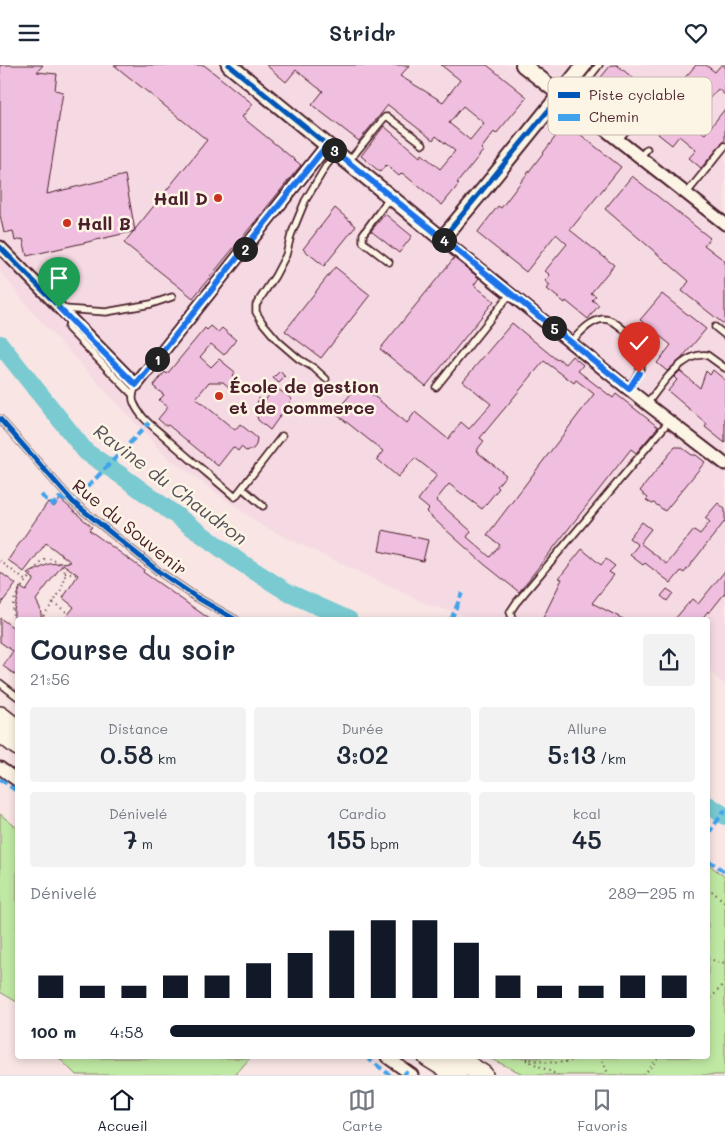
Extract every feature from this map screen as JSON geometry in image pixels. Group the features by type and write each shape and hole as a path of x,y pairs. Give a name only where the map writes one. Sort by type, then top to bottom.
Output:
{"highway":[{"path":"0,716 15,727"},
{"path":"0,732 15,744"},
{"path":"431,1059 457,1075"},
{"path":"458,1059 483,1075"}],"street":[{"path":"229,65 332,149 350,160 390,197 442,231 511,293 725,464"},
{"path":"523,65 548,85"},
{"path":"575,77 584,65"},
{"path":"442,231 492,187 548,112"},
{"path":"612,135 644,153 686,194 725,224"},
{"path":"0,247 70,318 135,390 332,149"},
{"path":"0,768 15,779"},
{"path":"390,1059 412,1075"}],"lane":[{"path":"234,65 350,160 442,231 548,103"},
{"path":"590,77 599,65"},
{"path":"350,160 385,117 423,144"},
{"path":"618,140 622,135"},
{"path":"686,194 725,146"},
{"path":"326,379 278,341 256,312 256,305 286,255 291,235 305,201 326,166 332,149"},
{"path":"389,262 363,242 362,234 390,197"},
{"path":"436,387 511,293"},
{"path":"59,308 106,312 151,304 172,297"},
{"path":"571,342 592,323 602,319 611,320 621,328 637,342 642,350 639,373 629,389"},
{"path":"715,327 725,335"},
{"path":"647,403 669,376 694,356 707,355 725,368"},
{"path":"135,390 133,401 138,412 184,455 235,497 282,437"},
{"name":"Rue du Souvenir","path":"0,419 72,502 158,571 196,597 231,617"},
{"path":"512,617 510,612 516,603 670,420"},
{"path":"242,488 264,506"},
{"path":"0,683 15,695"}],"path":[{"path":"15,621 11,613 11,605 15,597 45,560 50,559 56,561 65,573 64,585 42,617"},
{"path":"0,561 26,582"},
{"path":"65,573 78,575"},
{"path":"53,602 69,614"},
{"path":"710,890 725,902"},
{"path":"710,959 725,963"},
{"path":"710,1000 725,982"},
{"path":"522,1059 558,1075"},
{"path":"525,1059 548,1064 572,1062 580,1059"},
{"path":"601,1059 609,1075"},
{"path":"644,1075 657,1059"}],"shaded area":[{"path":"0,65 725,65 725,685 710,672 710,617 471,617 429,605 264,527 167,457 33,313 0,271"}],"green space":[{"path":"0,814 15,826 15,1001 0,992"},
{"path":"710,866 725,877 725,1075 525,1075 491,1059 710,1059"},
{"path":"60,1059 249,1059 235,1075 76,1075"}],"building":[{"path":"0,65 43,65 37,72 57,74 55,90 63,92 47,194 125,175 135,231 27,256 23,239 15,241 13,231 4,233 0,215"},
{"name":"Hall D","path":"114,65 204,65 253,104 242,117 301,165 193,298 124,243 207,140"},
{"path":"266,65 410,65 400,76 443,102 460,80 441,65 487,65 527,97 496,134 494,132 481,149 483,151 442,205 402,173 399,176 386,165 380,172 361,156 384,126 420,157 422,154 440,169 455,151 436,136 433,140 388,105 359,141 312,105 323,91 296,70 286,82","holes":["463,106 484,123 470,140 449,123"]},
{"path":"611,65 617,65 632,77 601,77"},
{"path":"696,65 706,65 715,72 721,65 725,65 725,95 718,89 712,96 712,77 686,77"},
{"path":"725,109 725,140 701,168 689,158 696,150 679,136 672,145 659,135 712,135 712,125"},
{"path":"557,135 581,135 621,167 570,230 614,265 591,293 596,296 592,300 599,305 588,319 566,301 565,303 547,289 550,285 545,281 550,275 545,271 567,244 556,234 526,272 477,233 498,206 501,208"},
{"path":"632,176 710,238 704,245 725,261 725,325 682,291 689,281 605,209"},
{"path":"335,208 356,226 324,266 303,249"},
{"path":"385,214 412,236 399,253 371,231"},
{"path":"454,258 479,278 474,285 494,301 426,386 380,349"},
{"path":"335,267 370,295 321,358 285,331"},
{"path":"662,294 706,329 681,359 667,371 657,363 671,345 640,320"},
{"path":"512,323 557,360 558,358 565,364 572,356 583,365 578,371 613,398 616,394 658,427 636,453 631,449 519,592 484,564 426,512 429,509 418,500 437,475 415,458 398,477 377,459 383,451 335,413 359,384 407,423 415,412 448,439 461,422 469,429 491,404 463,381","holes":["544,361 574,383 576,380 594,394 487,535 500,545 490,557 467,537 471,531 436,500 449,484 482,509 499,488 497,486 506,475 476,451 484,441 480,438"]},
{"path":"211,326 218,332 222,328 236,340 224,355 211,344 200,357 211,367 219,359 235,372 232,376 237,380 230,388 223,382 209,382 196,398 235,430 240,424 257,438 253,449 246,451 241,447 238,451 233,447 218,466 158,419 168,407 159,400 164,395 153,386 165,372 167,374 205,328 207,330"},
{"path":"713,370 725,380 725,443 705,427 707,424 668,391 677,380 674,377 680,371 700,388 706,371 710,375"},
{"path":"280,371 285,377 279,383 273,378"},
{"path":"275,387 292,399 270,430 258,420 255,409 259,398 264,402"},
{"path":"675,447 681,447 705,462 665,511 646,500 648,498 640,491"},
{"path":"60,499 92,527 89,530 144,570 143,572 207,617 66,617 74,607 63,598 78,575 63,564 36,600 42,617 15,617 14,620 14,610 20,587 26,591 34,579 27,574 49,564 71,562 46,543 24,572 8,560 48,502 54,507"},
{"path":"718,503 725,509 725,521 684,573 681,571 671,583 645,563 643,565 630,555 638,545 629,538 642,522 651,529 640,543 667,564 694,530 700,534 710,522 705,518"},
{"path":"383,530 428,540 423,561 379,551"},
{"path":"582,549 601,565 606,559 615,566 609,572 614,575 592,603 619,617 543,617 562,579 559,578"},
{"path":"725,571 725,593 709,613 708,611 703,617 677,617 692,599 698,604"},
{"path":"0,572 16,584 0,605"},
{"path":"667,589 673,593 667,601 661,596"},
{"path":"0,618 15,629 15,675 3,666 13,651 0,642"}],"waterway":[{"name":"Ravine du Chaudron","path":"0,344 86,452 237,560 289,593 342,617"},
{"name":"Ravine du Chaudron","path":"710,806 725,816"}],"marked path":[{"path":"41,495 53,505 59,498 73,502 149,423"},
{"path":"452,617 462,593"},
{"path":"0,779 15,790"},
{"path":"710,831 725,810"},
{"path":"710,861 725,872"},
{"path":"369,1059 390,1075"},
{"path":"404,1075 407,1071"}],"cycle path":[{"path":"229,65 442,239 548,111"},
{"path":"0,247 136,385 327,145"},
{"path":"0,419 73,502 158,571 196,597 231,617"}],"place":[{"name":"Hall D","path":"218,198"},
{"name":"Hall B","path":"67,223"},
{"name":"École de gestion et de commerce","path":"219,396"}],"route":[{"path":"59,308 136,385 327,145 629,389 639,373"}]}
